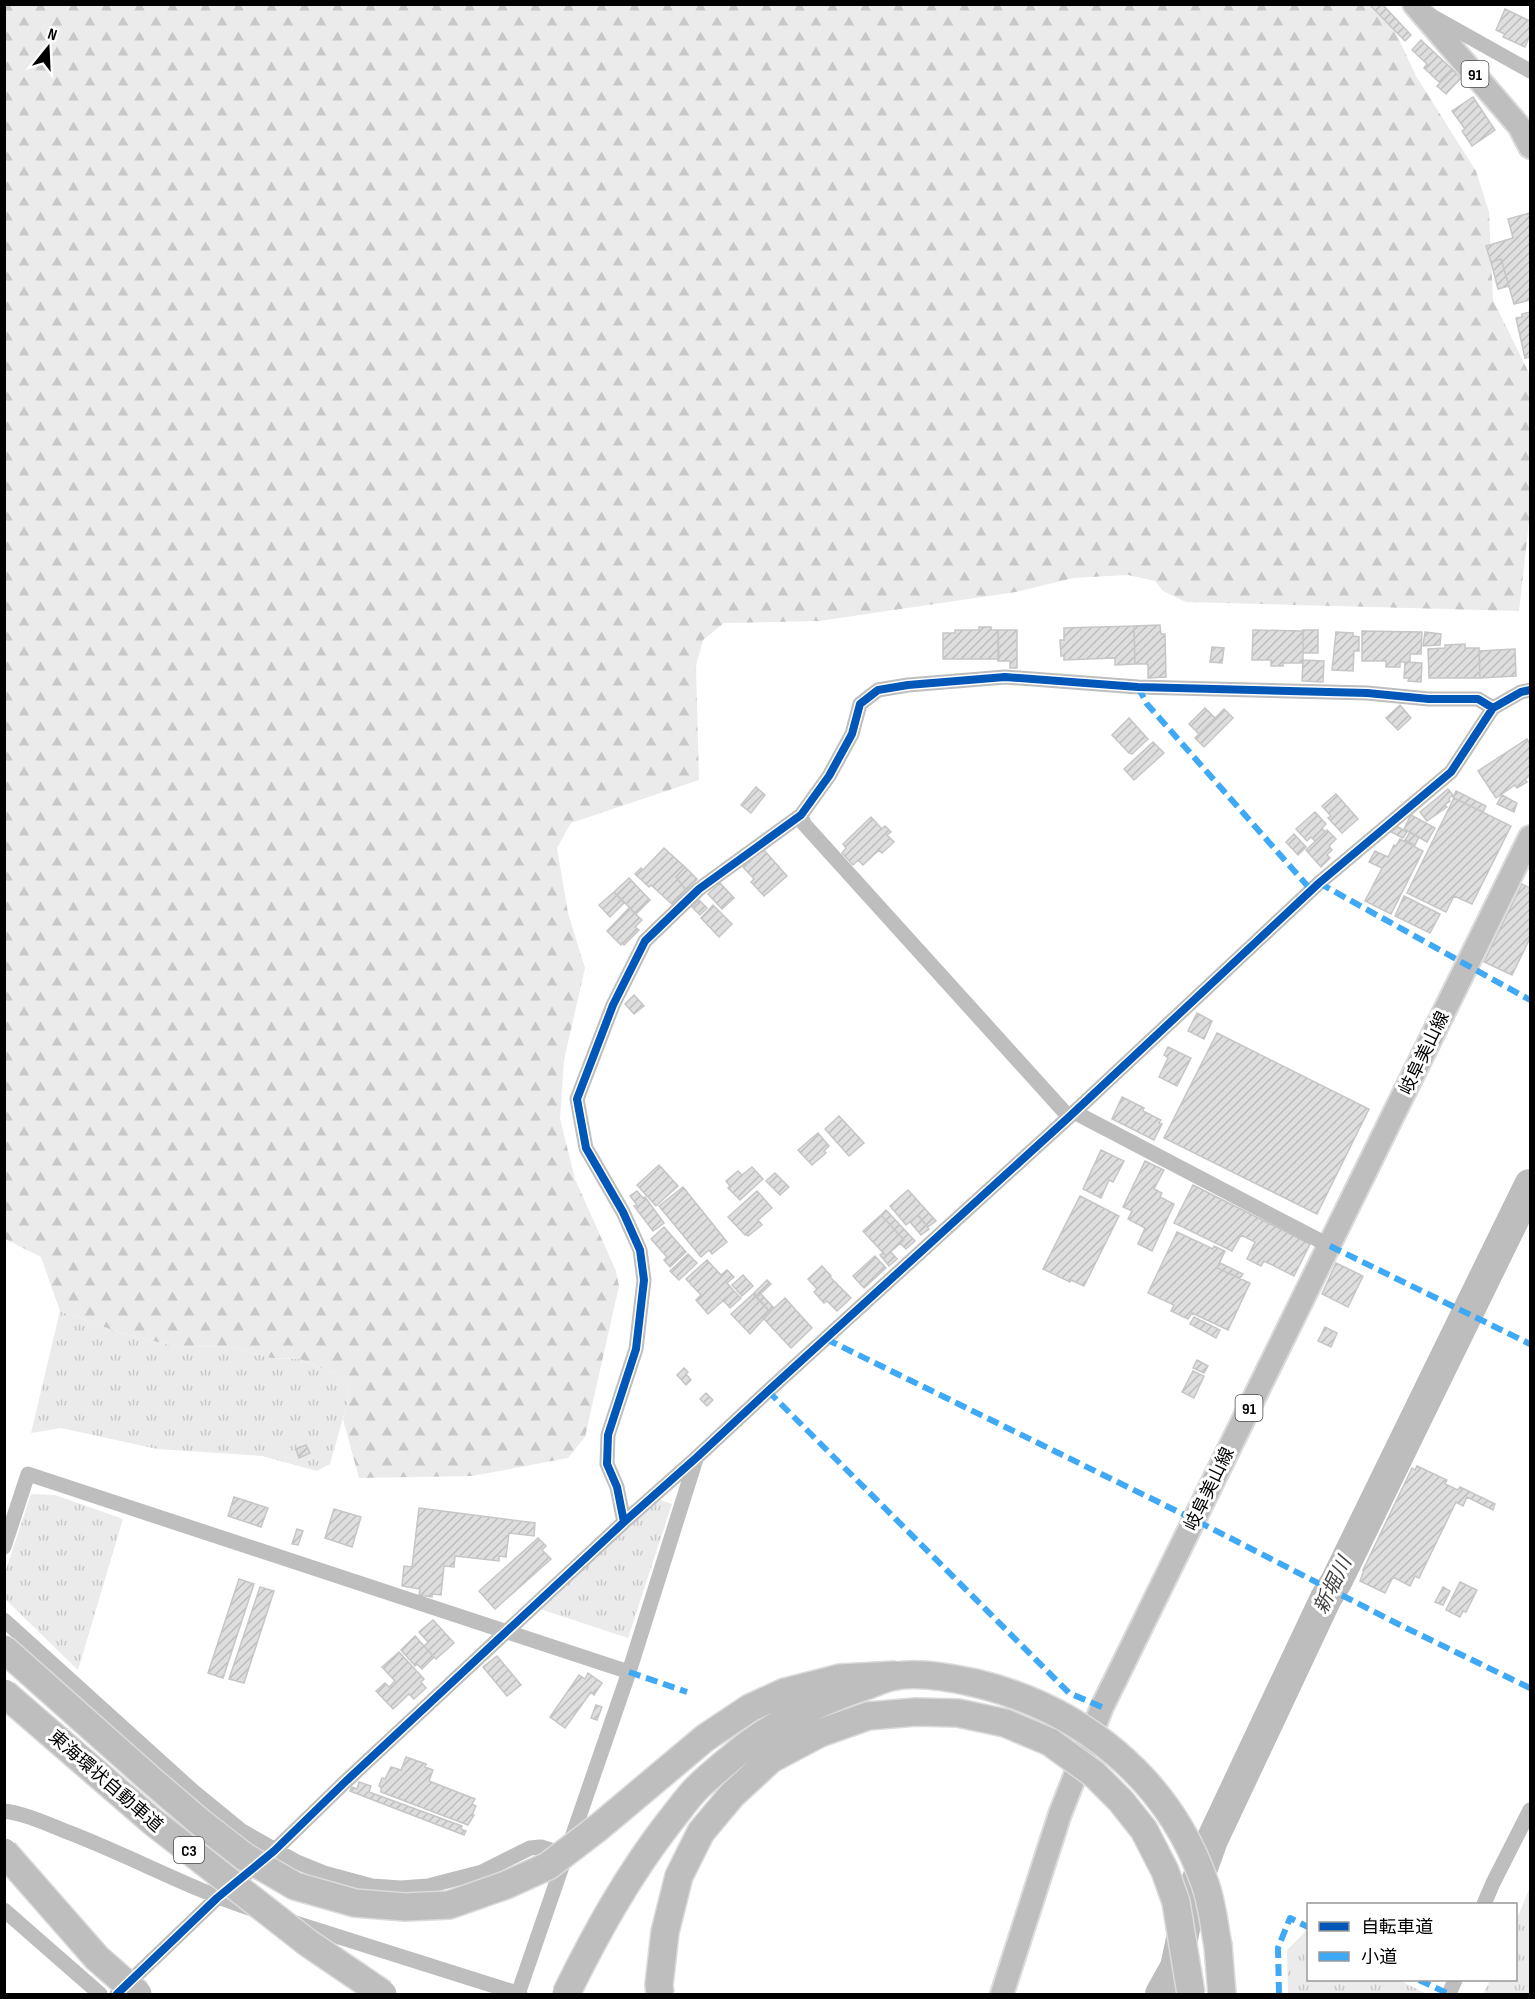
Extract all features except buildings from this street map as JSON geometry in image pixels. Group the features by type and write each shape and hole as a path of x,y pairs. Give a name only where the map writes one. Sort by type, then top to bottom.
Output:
{"highway":[{"path":"4,1649 151,1780 245,1857 295,1886 355,1903 405,1907 449,1905 506,1885 548,1866 599,1827 705,1738 750,1708 785,1692 840,1678 896,1675 944,1676 995,1688 1035,1702 1070,1720 1112,1748 1139,1774 1165,1806 1205,1882 1218,1946 1222,1995"},
{"path":"566,1995 613,1904 649,1849 696,1789 738,1752 775,1726 839,1695 896,1675"},
{"name":"東海環状自動車道","path":"4,1693 153,1822 308,1942 383,1995"},
{"path":"660,1995 665,1932 679,1876 701,1832 732,1795 771,1760 820,1733 868,1716 916,1712 958,1713 1005,1723 1050,1743 1094,1774 1121,1801 1143,1830 1165,1871 1176,1902 1191,1995"},
{"path":"4,1852 97,1958 138,1995"}],"main road":[{"name":"91","path":"1418,6 1519,126 1530,147"},
{"name":"岐阜美山線","path":"1002,1995 1060,1814 1102,1707 1530,837"}],"street":[{"path":"1418,6 1530,71"},
{"path":"624,1522 617,1487 607,1464 608,1434 636,1349 644,1280 640,1250 627,1221 586,1148 577,1099 613,1005 645,941 699,890 801,815 829,776 852,734 860,704 878,690 908,684 1005,677 1138,687 1367,693 1429,699 1478,699 1493,708"},
{"path":"117,1995 217,1898 274,1851 624,1522 1071,1114 1318,883 1451,772 1493,708 1521,692 1530,690"},
{"path":"801,815 804,824 1071,1114 1330,1246"},
{"path":"4,1810 87,1839 217,1898 519,1994 629,1672 696,1458"},
{"path":"4,1547 28,1474 629,1672"},
{"path":"4,1620 193,1791 242,1831 274,1851 324,1873 372,1886 401,1888 428,1886 482,1872 530,1848 542,1847 566,1855"},
{"path":"1485,1903 1530,1810"},
{"path":"4,1910 100,1995"},
{"path":"1449,1995 1455,1981"}],"green space":[{"path":"4,5 1383,5 1416,76 1476,171 1489,212 1493,300 1530,375 1530,513 1519,611 1186,602 1163,591 1155,581 1128,575 1073,578 1016,592 819,621 724,623 703,640 696,666 699,780 571,823 557,848 568,913 585,968 564,1060 560,1119 575,1179 616,1271 619,1286 585,1437 568,1458 472,1476 359,1478 343,1419 349,1397 347,1384 337,1375 300,1359 271,1358 231,1347 174,1346 121,1333 60,1311 41,1257 5,1239"},
{"path":"60,1311 121,1333 174,1346 231,1347 271,1358 300,1359 337,1375 347,1384 349,1397 330,1464 317,1471 262,1456 157,1449 61,1428 31,1433"},
{"path":"31,1494 55,1495 123,1519 78,1670 5,1599 5,1573"},
{"path":"658,1499 672,1504 628,1638 540,1609"},
{"path":"1530,1887 1530,1994 1483,1994 1490,1981 1517,1981 1517,1919"},
{"path":"1307,1930 1307,1981 1401,1981 1427,1994 1288,1994 1287,1950"}],"waterway":[{"name":"新堀川","path":"1161,1994 1176,1967 1190,1901 1212,1840 1326,1598 1336,1582 1530,1185"}],"marked path":[{"path":"1138,687 1147,704 1311,890"},
{"path":"1319,883 1530,1000"},
{"path":"1330,1246 1530,1344"},
{"path":"826,1339 1530,1688"},
{"path":"768,1391 1069,1693 1102,1707"},
{"path":"629,1672 687,1692"},
{"path":"1279,1994 1278,1948 1290,1918 1307,1926"},
{"path":"1421,1981 1449,1994"}],"cycle path":[{"path":"624,1522 617,1487 607,1464 608,1435 636,1349 644,1280 640,1250 623,1212 586,1148 577,1099 613,1005 645,941 699,889 801,815 829,776 852,734 860,704 878,690 908,685 1005,677 1138,687 1367,693 1429,699 1478,699 1493,708"},
{"path":"117,1994 217,1898 274,1851 624,1522 1069,1117 1319,883 1451,772 1493,708 1521,692 1530,690"}]}
